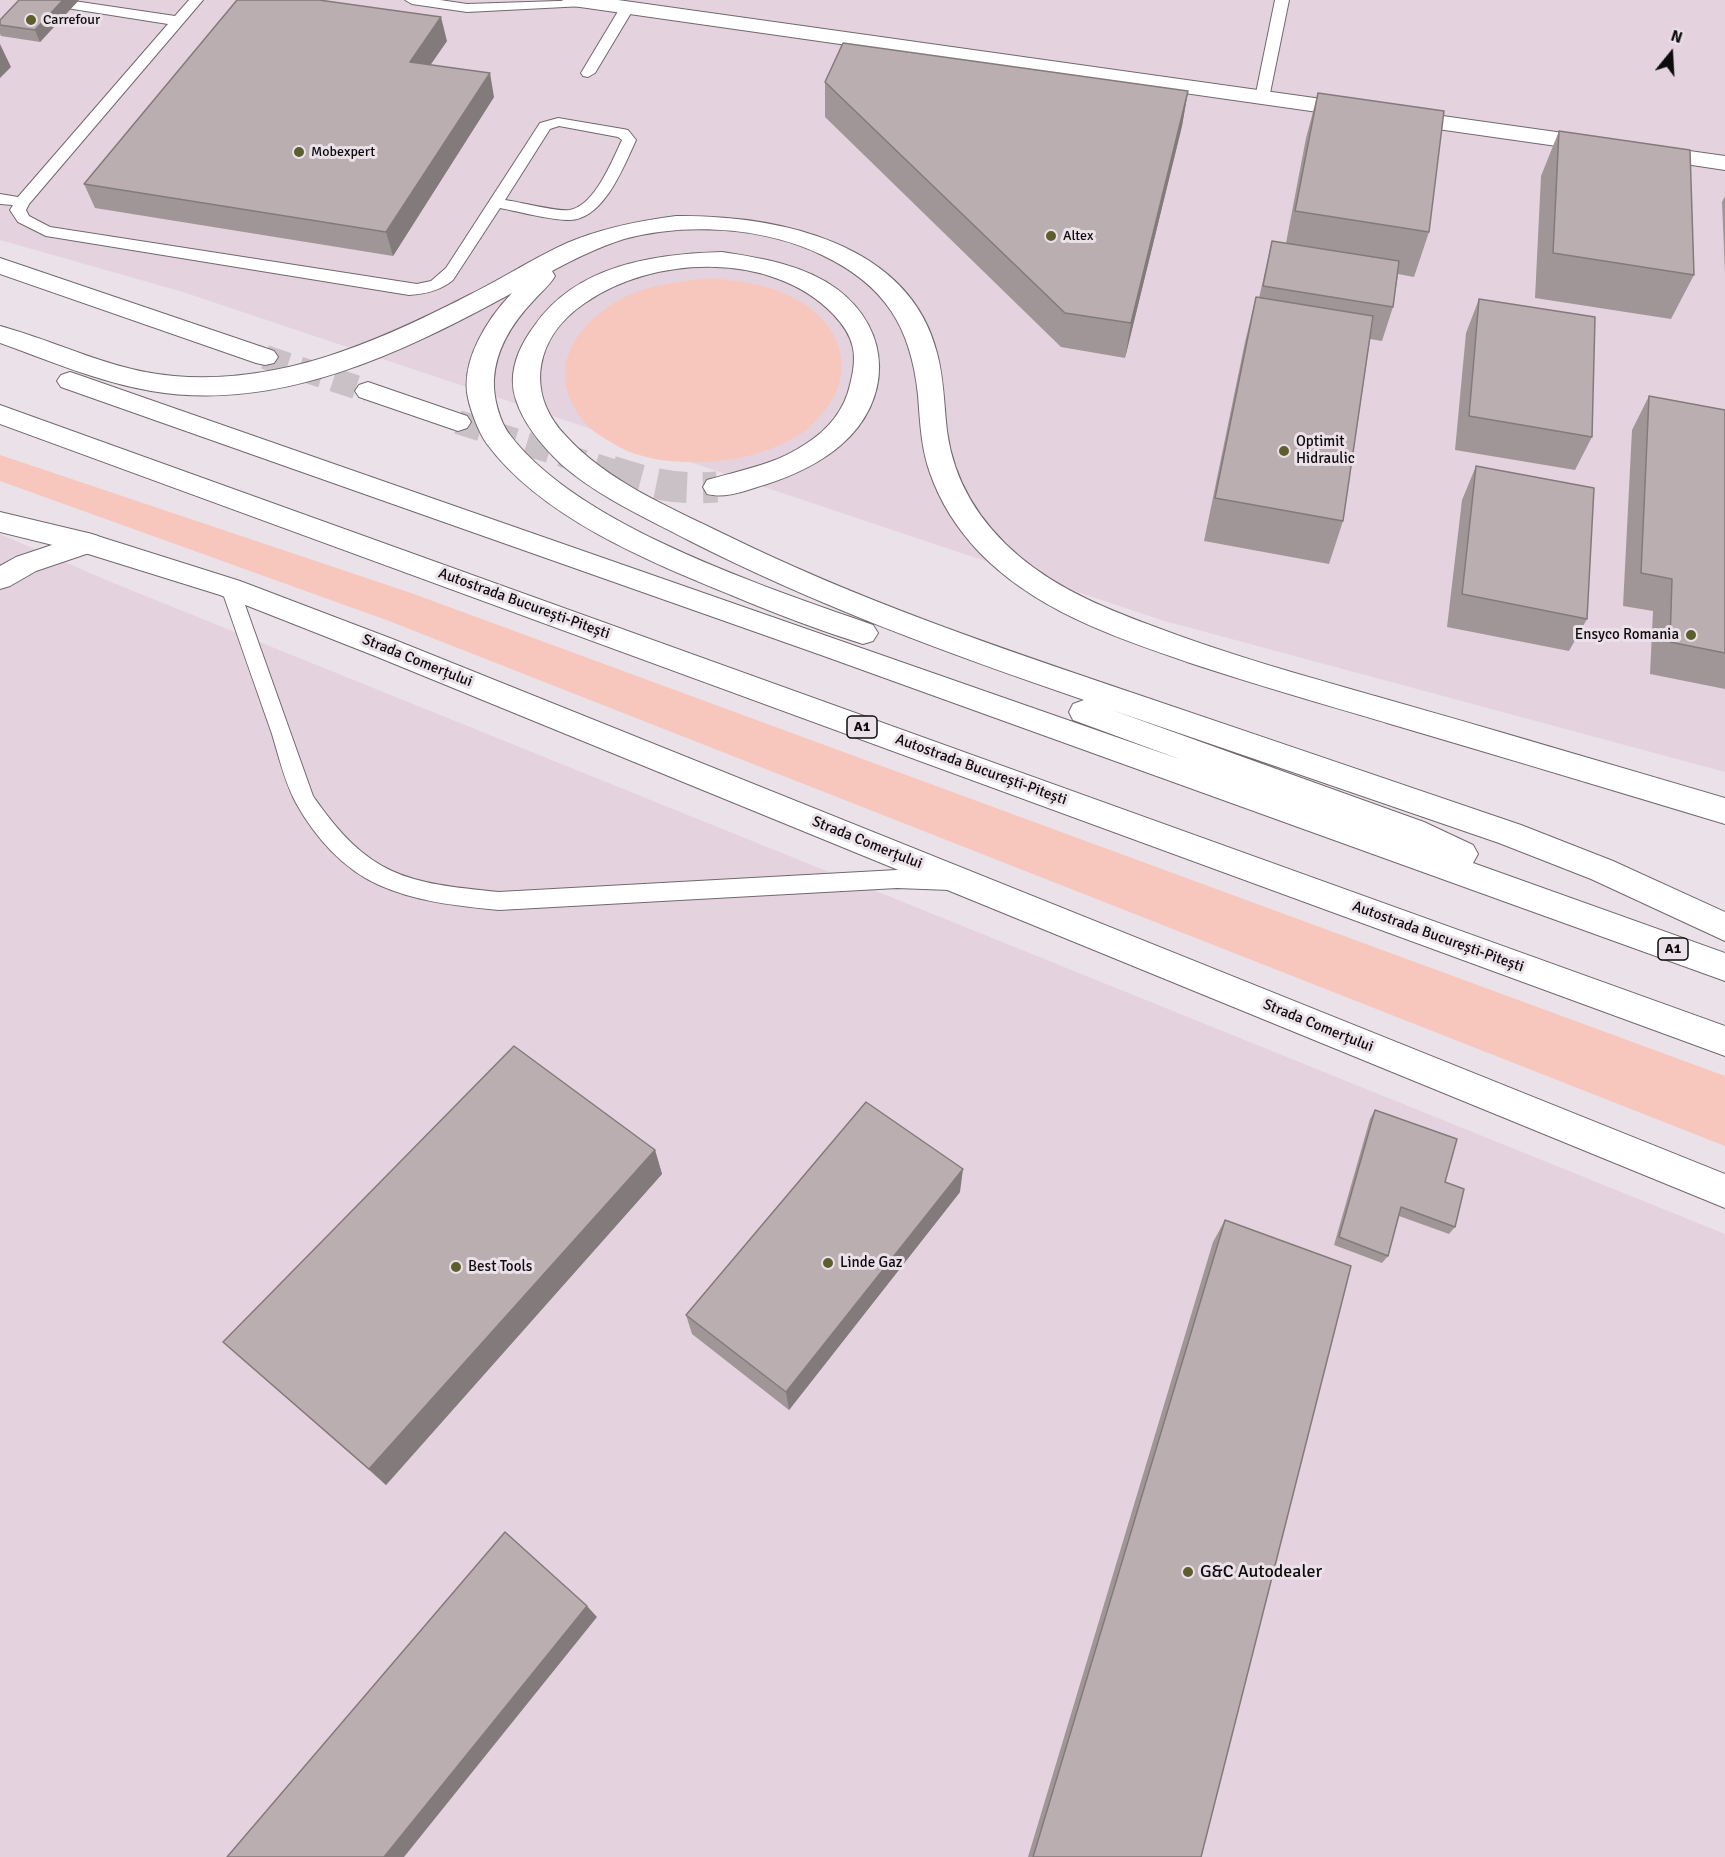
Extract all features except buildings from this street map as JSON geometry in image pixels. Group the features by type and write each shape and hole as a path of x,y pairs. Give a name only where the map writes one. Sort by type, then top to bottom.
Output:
{"main road":[{"path":"578,1 1725,163"},
{"path":"0,334 129,377 173,385 212,387 252,384 334,366 392,344 574,249 602,238 640,228 710,223 748,227 795,237 836,251 869,271 894,293 913,322 925,355 936,448 945,482 965,517 1016,568 1047,589 1085,612 1234,666 1725,811"},
{"path":"574,249 527,290 495,333 482,363 481,397 487,420 505,449 536,478 567,501 673,559 739,588 1413,831 1620,931"},
{"path":"717,487 762,477 799,462 825,445 846,423 860,402 868,362 866,341 856,323 841,305 821,289 798,277 773,268 724,261 670,262 641,267 594,285 574,298 546,327 536,343 525,383 531,405 541,424 571,458 601,479 688,528 756,563 844,603 910,629 1510,834 1602,870 1725,927"},
{"path":"0,266 265,357"},
{"name":"A1","path":"0,357 831,647 1725,967"},
{"path":"368,391 458,422"},
{"name":"Autostrada București-Pitești","path":"0,414 1725,1041"},
{"name":"Strada Comerțului","path":"0,522 88,543 230,588 385,648 1725,1191"},
{"path":"0,579 26,564 88,543"}],"lane":[{"path":"41,0 178,21"},
{"path":"196,0 22,202 18,210 24,219 46,231 409,290 432,287 450,275 496,202 545,126 558,123 623,133 629,140 595,203 580,212 570,215 496,202"},
{"path":"412,0 467,8 578,1"},
{"path":"1262,98 1282,0"},
{"path":"588,73 627,8"},
{"path":"0,199 22,202"},
{"path":"230,588 304,799 322,830 350,858 383,878 438,896 499,901 897,879 961,881"}],"shaded area":[{"path":"0,0 1725,0 1725,772 1161,620 183,292 0,240"},
{"path":"713,278 773,289 792,297 823,321 834,335 840,351 842,368 839,385 831,402 804,432 789,441 748,456 719,461 681,462 644,457 619,447 592,430 574,408 567,388 565,370 570,352 579,335 609,306 629,295 660,285"},
{"path":"0,455 411,593 1725,1076 1725,1146 389,621 0,481"},
{"path":"0,534 111,582 1725,1234 1725,1857 0,1857"}],"tunnel":[{"path":"265,357 368,391"},
{"path":"458,422 616,472"},
{"path":"611,471 663,485 688,488 717,487"}],"place":[{"name":"Carrefour","path":"31,20"},
{"name":"Mobexpert","path":"299,152"},
{"name":"Altex","path":"1051,236"},
{"name":"Optimit Hidraulic","path":"1284,451"},
{"name":"Ensyco Romania","path":"1691,635"},
{"name":"Linde Gaz","path":"828,1263"},
{"name":"Best Tools","path":"456,1267"},
{"name":"G&C Autodealer","path":"1188,1572"}]}
